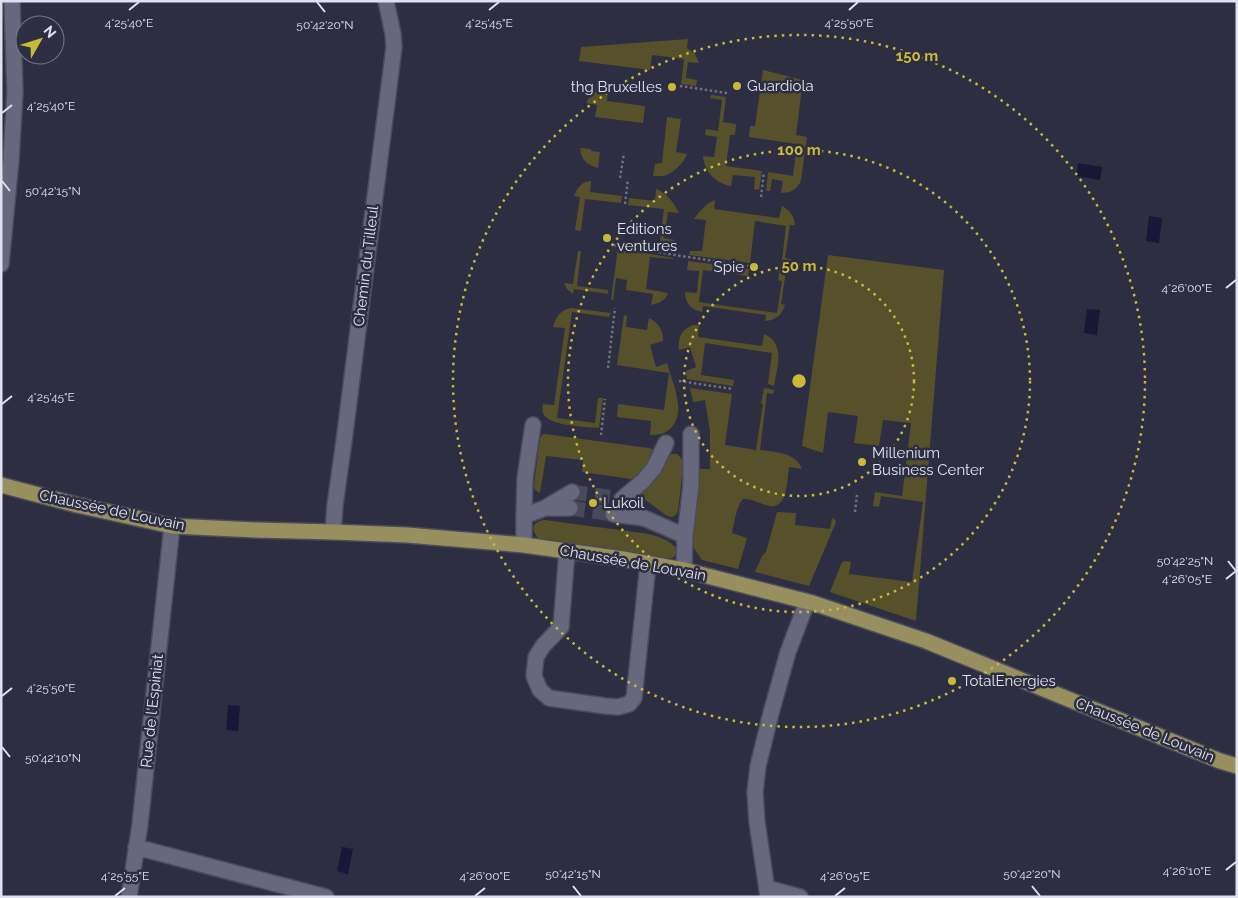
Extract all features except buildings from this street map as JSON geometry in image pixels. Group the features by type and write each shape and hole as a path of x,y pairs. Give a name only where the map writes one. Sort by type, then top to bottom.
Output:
{"main road":[{"name":"Chaussée de Louvain","path":"1,485 77,505 172,526 407,535 524,545 684,570 813,603 926,641 1220,761 1237,766"}],"street":[{"path":"1,264 15,92 12,1"},
{"name":"Chemin du Tilleul","path":"333,532 394,47 386,1"},
{"path":"524,545 525,478 533,425"},
{"path":"684,570 691,485 691,434"},
{"path":"666,443 654,468 643,481 618,498 644,518 686,536"},
{"path":"524,516 545,508 572,492"},
{"path":"545,508 570,508"},
{"path":"613,514 644,518"},
{"name":"Rue de l'Espiniat","path":"129,897 172,526"},
{"path":"567,551 561,627 536,656 534,676 540,690 549,698 618,707 628,704 634,698 648,564"},
{"path":"800,897 768,892 757,822 755,792 757,774 771,713 788,652 807,602"},
{"path":"1220,761 1237,771"},
{"path":"136,847 326,897"}],"path":[{"path":"680,86 727,94"},
{"path":"620,178 624,153"},
{"path":"761,197 764,172"},
{"path":"625,204 628,179"},
{"path":"614,244 749,266"},
{"path":"608,368 615,308"},
{"path":"679,381 733,389"},
{"path":"601,436 605,398"},
{"path":"855,512 857,495"}],"shaded area":[{"path":"688,39 687,48 695,54 699,63 688,62 686,78 697,80 696,86 681,84 684,59 652,55 650,70 579,61 581,47"},
{"path":"763,70 803,80 796,135 807,137 800,183 794,190 788,192 781,193 783,181 772,179 770,191 766,191 768,172 793,176 797,144 749,137 750,126 755,126"},
{"path":"608,89 607,101 645,106 643,123 595,117 597,105 586,103 593,93"},
{"path":"711,95 726,97 723,122 736,124 735,135 730,135 726,166 762,171 759,190 754,189 755,177 733,175 731,186 720,183 708,172 703,156 714,157 717,137 705,135 706,129 718,131 722,100 710,98"},
{"path":"667,117 681,119 676,152 687,154 674,171 662,176 653,176 655,164 662,163"},
{"path":"580,148 600,152 598,168 585,161"},
{"path":"1078,163 1102,167 1100,180 1076,176"},
{"path":"591,181 590,192 622,196 621,203 585,199 581,231 575,230 580,197 574,196 580,185"},
{"path":"656,189 670,199 679,213 668,212 664,238 675,240 675,243 660,241 664,209 628,205 629,198 655,201"},
{"path":"715,200 714,209 779,218 782,206 787,210 793,216 795,225 790,225 785,258 791,259 791,261 782,260 786,226 755,221 750,263 689,255 690,251 702,251 706,220 694,219 706,205"},
{"path":"1149,216 1162,218 1159,243 1146,241"},
{"path":"618,248 673,258 650,257 646,289 668,293 663,300 651,305 653,294 626,290 627,280 616,278 613,300 611,300"},
{"path":"578,251 581,251 577,286 608,290 608,294 574,289 573,294 567,289 564,283 573,284"},
{"path":"828,255 944,270 916,621 830,592 844,561 851,562 849,574 912,582 923,502 881,496 879,507 873,506 875,492 902,496 911,423 883,420 879,446 854,443 858,416 828,412 823,453 802,446"},
{"path":"688,261 749,269 748,276 703,270 699,302 777,313 782,281 778,280 780,267 790,267 790,271 786,271 781,304 785,305 782,312 775,318 765,321 766,315 703,306 702,312 695,310 687,303 685,292 697,293 699,271 687,270"},
{"path":"571,308 611,313 609,317 572,312 557,418 595,423 598,398 603,398 599,428 554,422 544,415 543,411 543,404 554,405 565,328 553,327 559,314"},
{"path":"1087,309 1100,310 1097,335 1084,333"},
{"path":"624,315 627,316 626,327 647,330 649,318 658,325 662,333 663,341 650,345 656,367 667,363 677,396 678,413 676,421 671,428 661,434 650,435 651,421 617,417 618,404 664,410 669,373 617,365"},
{"path":"693,325 699,325 698,337 762,346 764,334 771,338 778,349 778,364 774,386 768,384 772,353 705,343 701,375 734,380 733,386 687,379 686,371 696,367 690,347 679,350 679,341 681,334"},
{"path":"690,388 732,394 725,445 756,450 764,388 774,390 773,394 767,393 760,450 790,456 802,469 789,467 786,492 780,503 776,506 747,499 743,499 739,505 732,533 747,538 738,569 702,560 695,550 692,541 698,469 710,469 710,431 705,400 693,402"},
{"path":"545,434 649,448 655,452 638,480 582,472 583,460 546,456 540,493 535,490 534,486 540,438"},
{"path":"677,454 680,457 683,467 678,511 672,517 667,516 643,498 641,493 668,456"},
{"path":"777,512 796,513 795,525 830,529 832,518 836,522 809,586 755,572 762,556 766,552"},
{"path":"545,520 649,534 668,541 677,551 674,557 670,559 539,539 534,532 534,526 537,522"},
{"path":"228,705 240,706 238,731 226,730"},
{"path":"342,847 353,849 348,874 337,871"}],"tunnel":[{"path":"572,492 615,498"},
{"path":"570,508 613,514"}],"place":[{"name":"Guardiola","path":"737,86"},
{"name":"thg Bruxelles","path":"672,87"},
{"name":"Editions ventures","path":"607,238"},
{"name":"Spie","path":"754,267"},
{"name":"Millenium Business Center","path":"862,462"},
{"name":"Lukoil","path":"593,503"},
{"name":"TotalEnergies","path":"952,681"}]}
